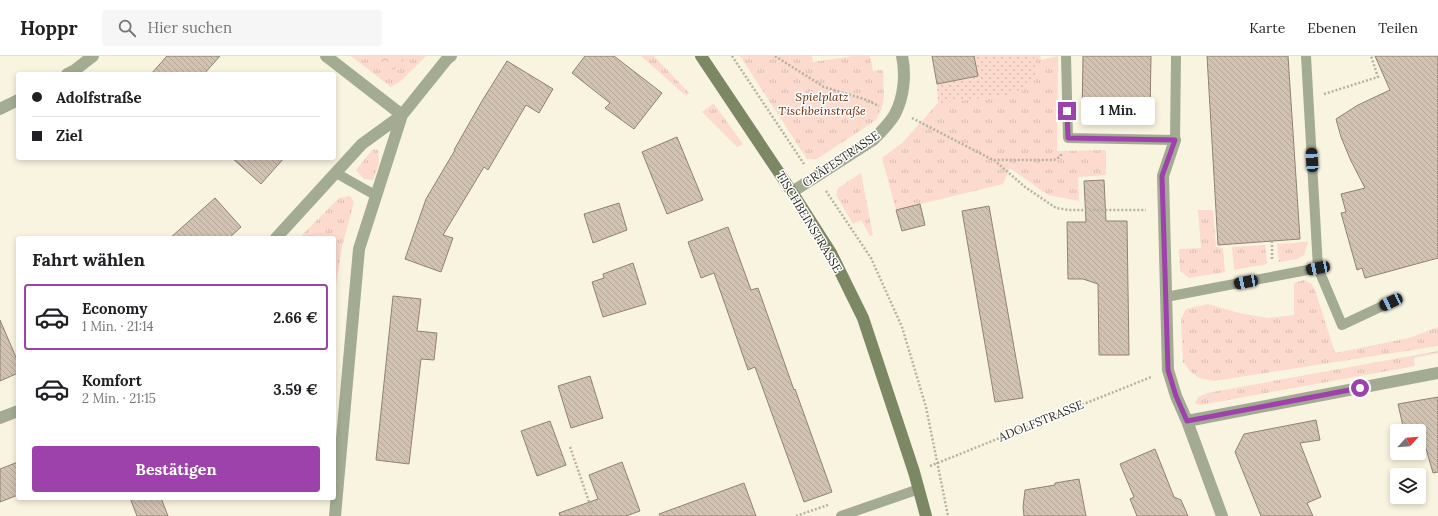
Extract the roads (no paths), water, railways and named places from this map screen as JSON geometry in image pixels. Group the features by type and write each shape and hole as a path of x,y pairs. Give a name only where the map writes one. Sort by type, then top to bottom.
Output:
{"main road":[{"name":"TISCHBEINSTRASSE","path":"701,56 831,253 863,318 914,472 926,516"}],"street":[{"path":"71,72 93,56"},
{"path":"326,56 402,115"},
{"path":"278,236 362,144 402,115 451,56"},
{"name":"GRÄFESTRASSE","path":"792,192 873,140 883,129 895,114 901,98 905,70 902,56"},
{"path":"0,109 16,101"},
{"path":"335,516 359,250 375,195 393,147 402,115"},
{"path":"1175,140 1162,176 1168,370 1176,396 1187,421 1222,516"},
{"path":"1187,421 1438,373"},
{"path":"0,418 16,412"}],"lane":[{"path":"1066,56 1068,138 1175,140 1176,56"},
{"path":"1306,56 1318,268 1342,325 1391,302"},
{"path":"336,173 375,195"},
{"path":"1166,297 1318,268"},
{"path":"841,516 918,489"}],"park label":[{"name":"Spielplatz Tischbeinstraße","path":"822,104"}]}
